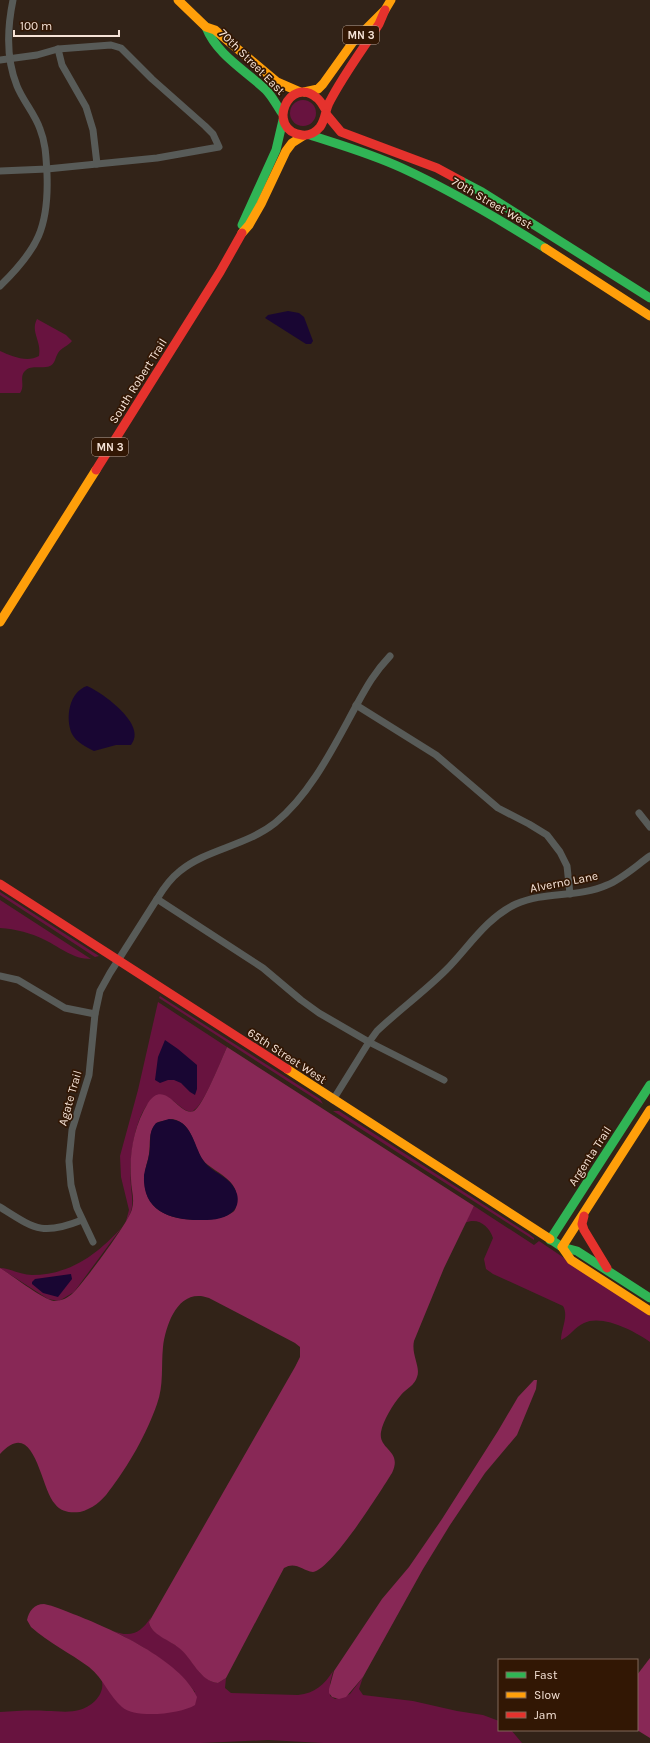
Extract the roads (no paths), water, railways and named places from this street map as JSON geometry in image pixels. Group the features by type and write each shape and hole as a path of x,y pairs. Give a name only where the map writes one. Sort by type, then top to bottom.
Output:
{"main road":[{"name":"70th Street East","path":"178,0 206,27 209,35 229,60 267,91 283,117"},
{"name":"MN 3","path":"302,92 318,89 323,84 353,42 385,10 391,0"},
{"path":"326,112 316,97 302,92 287,100 283,117 288,128 292,132 306,135 320,127 326,112 350,67 379,24 385,10"},
{"name":"70th Street East","path":"206,27 216,30 277,82 302,92"},
{"name":"70th Street West","path":"326,112 330,120 341,132 437,168 482,192 650,298"},
{"name":"South Robert Trail","path":"242,232 243,221 276,150 283,117"},
{"name":"70th Street West","path":"306,135 375,158 419,177 483,209 650,316"},
{"name":"South Robert Trail","path":"0,622 220,272 242,232 249,224 261,204 286,151 292,144 306,135"},
{"name":"65th Street West","path":"0,884 550,1240 562,1247 577,1251 650,1298"},
{"name":"Argenta Trail","path":"550,1240 650,1085"},
{"path":"562,1247 650,1110"},
{"path":"587,1210 582,1220 584,1230 610,1272"},
{"name":"65th Street West","path":"562,1247 571,1260 650,1311"}],"street":[{"path":"0,286 21,266 31,252 40,235 45,218 48,195 46,154 42,134 17,86 10,59 8,30 13,0"},
{"path":"0,60 37,55 58,49 111,45 121,48 152,79 213,134 219,147 157,158 47,169 0,171"},
{"path":"58,49 62,65 86,107 93,130 97,164"},
{"name":"Agate Trail","path":"93,1242 82,1220 72,1191 69,1173 69,1155 75,1118 87,1086 90,1070 95,1014 102,987 171,879 185,868 202,858 246,841 261,833 285,814 310,786 369,680 390,656"},
{"path":"356,705 436,755 498,808 530,824 547,835 560,852 566,866 570,894"},
{"path":"639,813 650,827"},
{"name":"Alverno Lane","path":"333,1100 369,1042 393,1016 444,972 491,920 516,904 544,896 570,894 608,885 650,856"},
{"path":"157,899 263,968 319,1013 369,1042 444,1080"},
{"path":"0,976 18,980 65,1008 95,1014"},
{"path":"0,1207 28,1224 41,1229 59,1228 82,1220"}]}
